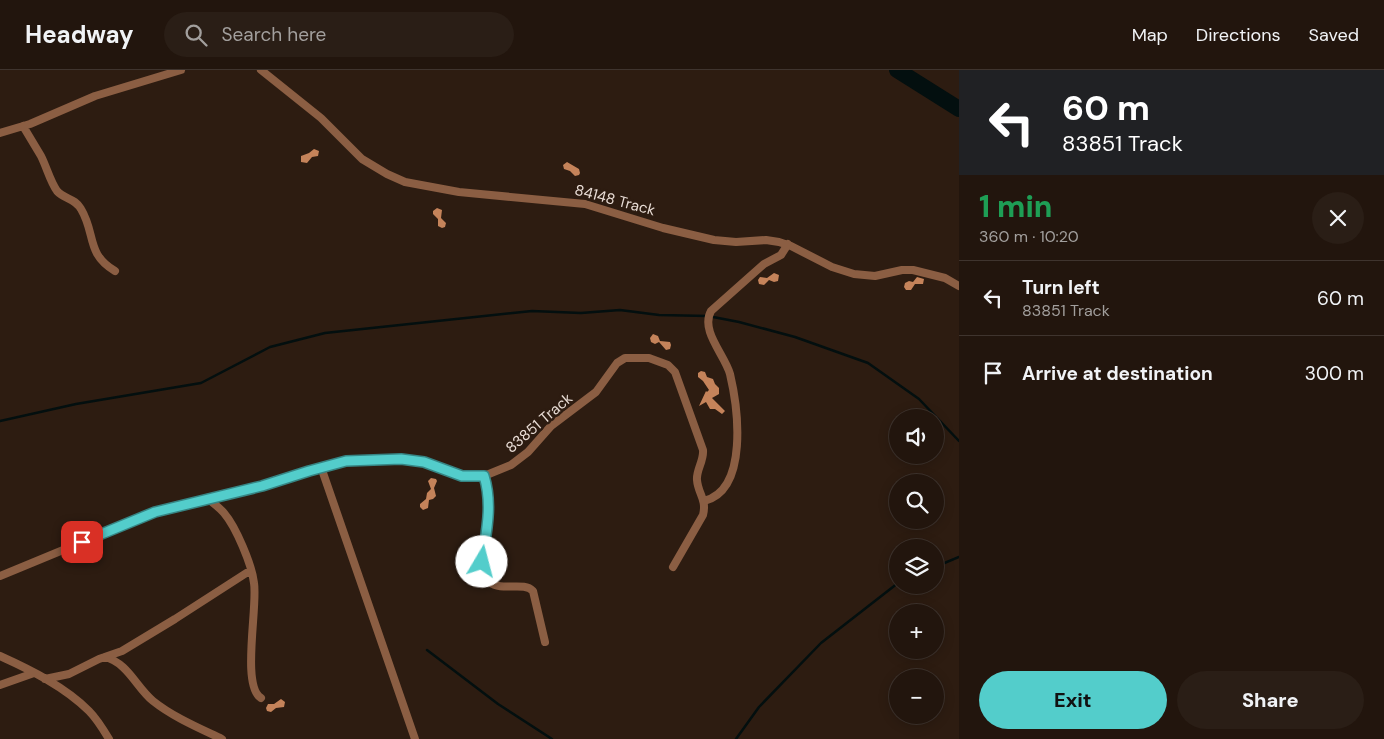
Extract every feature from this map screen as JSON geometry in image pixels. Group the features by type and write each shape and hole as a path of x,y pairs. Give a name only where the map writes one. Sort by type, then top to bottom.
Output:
{"street":[{"path":"0,133 23,126 95,96 181,70"},
{"name":"84148 Track","path":"261,70 321,118 362,159 387,174 417,186 585,204 663,228 714,240 736,242 766,240 788,244 832,267 849,273 875,276 902,270 913,270 945,278 959,286"},
{"path":"23,126 55,188 61,195 74,201 80,207 89,225 94,249 98,257 115,271"},
{"path":"673,567 703,515 704,501 712,499 725,488 735,463 737,450 736,422 730,374 708,326 708,316 711,311 758,269 782,254 788,244"},
{"name":"83851 Track","path":"0,576 155,512 262,486 346,461 401,459 424,462 462,476 484,476 511,465 528,452 551,426 596,392 617,363 625,358 642,357 660,361 668,365 675,372 703,450 702,462 696,475 704,501"},
{"path":"321,467 414,739"},
{"path":"484,476 488,489 489,503 482,562 483,574 489,582 496,586 510,588 527,587 534,590 545,642"},
{"path":"207,498 230,521 251,570 255,590 251,641 252,678 255,692 262,698"},
{"path":"45,679 69,674 122,651 251,570"},
{"path":"0,656 45,679 85,706 109,739"},
{"path":"105,657 112,659 122,666 154,701 181,718 222,739"},
{"path":"0,685 34,673"}],"building":[{"path":"314,149 319,151 318,156 312,157 307,163 301,162 301,156"},
{"path":"567,162 579,169 579,175 575,176 570,171 564,169 563,165"},
{"path":"437,208 442,210 441,218 446,223 445,227 442,228 438,226 438,219 433,214 433,211"},
{"path":"774,273 779,275 778,281 769,280 764,285 759,284 758,280 760,277 767,278"},
{"path":"917,277 924,279 923,284 915,284 911,290 906,290 904,287 905,283 913,282"},
{"path":"653,334 658,336 660,341 670,342 670,349 666,350 659,342 655,344 651,342 650,338"},
{"path":"701,371 705,372 707,377 713,379 719,388 719,394 712,398 725,411 722,414 715,409 710,409 706,402 699,406 706,391 709,390 698,377 698,373"},
{"path":"431,478 437,481 434,488 436,496 429,500 428,508 423,510 420,504 426,499 427,493 431,489 428,481"},
{"path":"281,699 285,702 284,707 276,708 271,712 267,711 268,704 274,704"}],"waterway":[{"path":"897,70 959,109"},
{"path":"0,421 76,404 201,383 270,347 325,333 532,311 581,313 620,310 659,315 708,316 739,322 795,337 868,363 919,399 959,441"},
{"path":"944,563 959,557"},
{"path":"736,739 759,707 821,643 889,590"},
{"path":"427,650 498,704 552,739"}],"route":[{"path":"82,542 155,512 262,486 346,461 401,459 424,462 462,476 484,476 488,489 489,503 482,562"}]}
